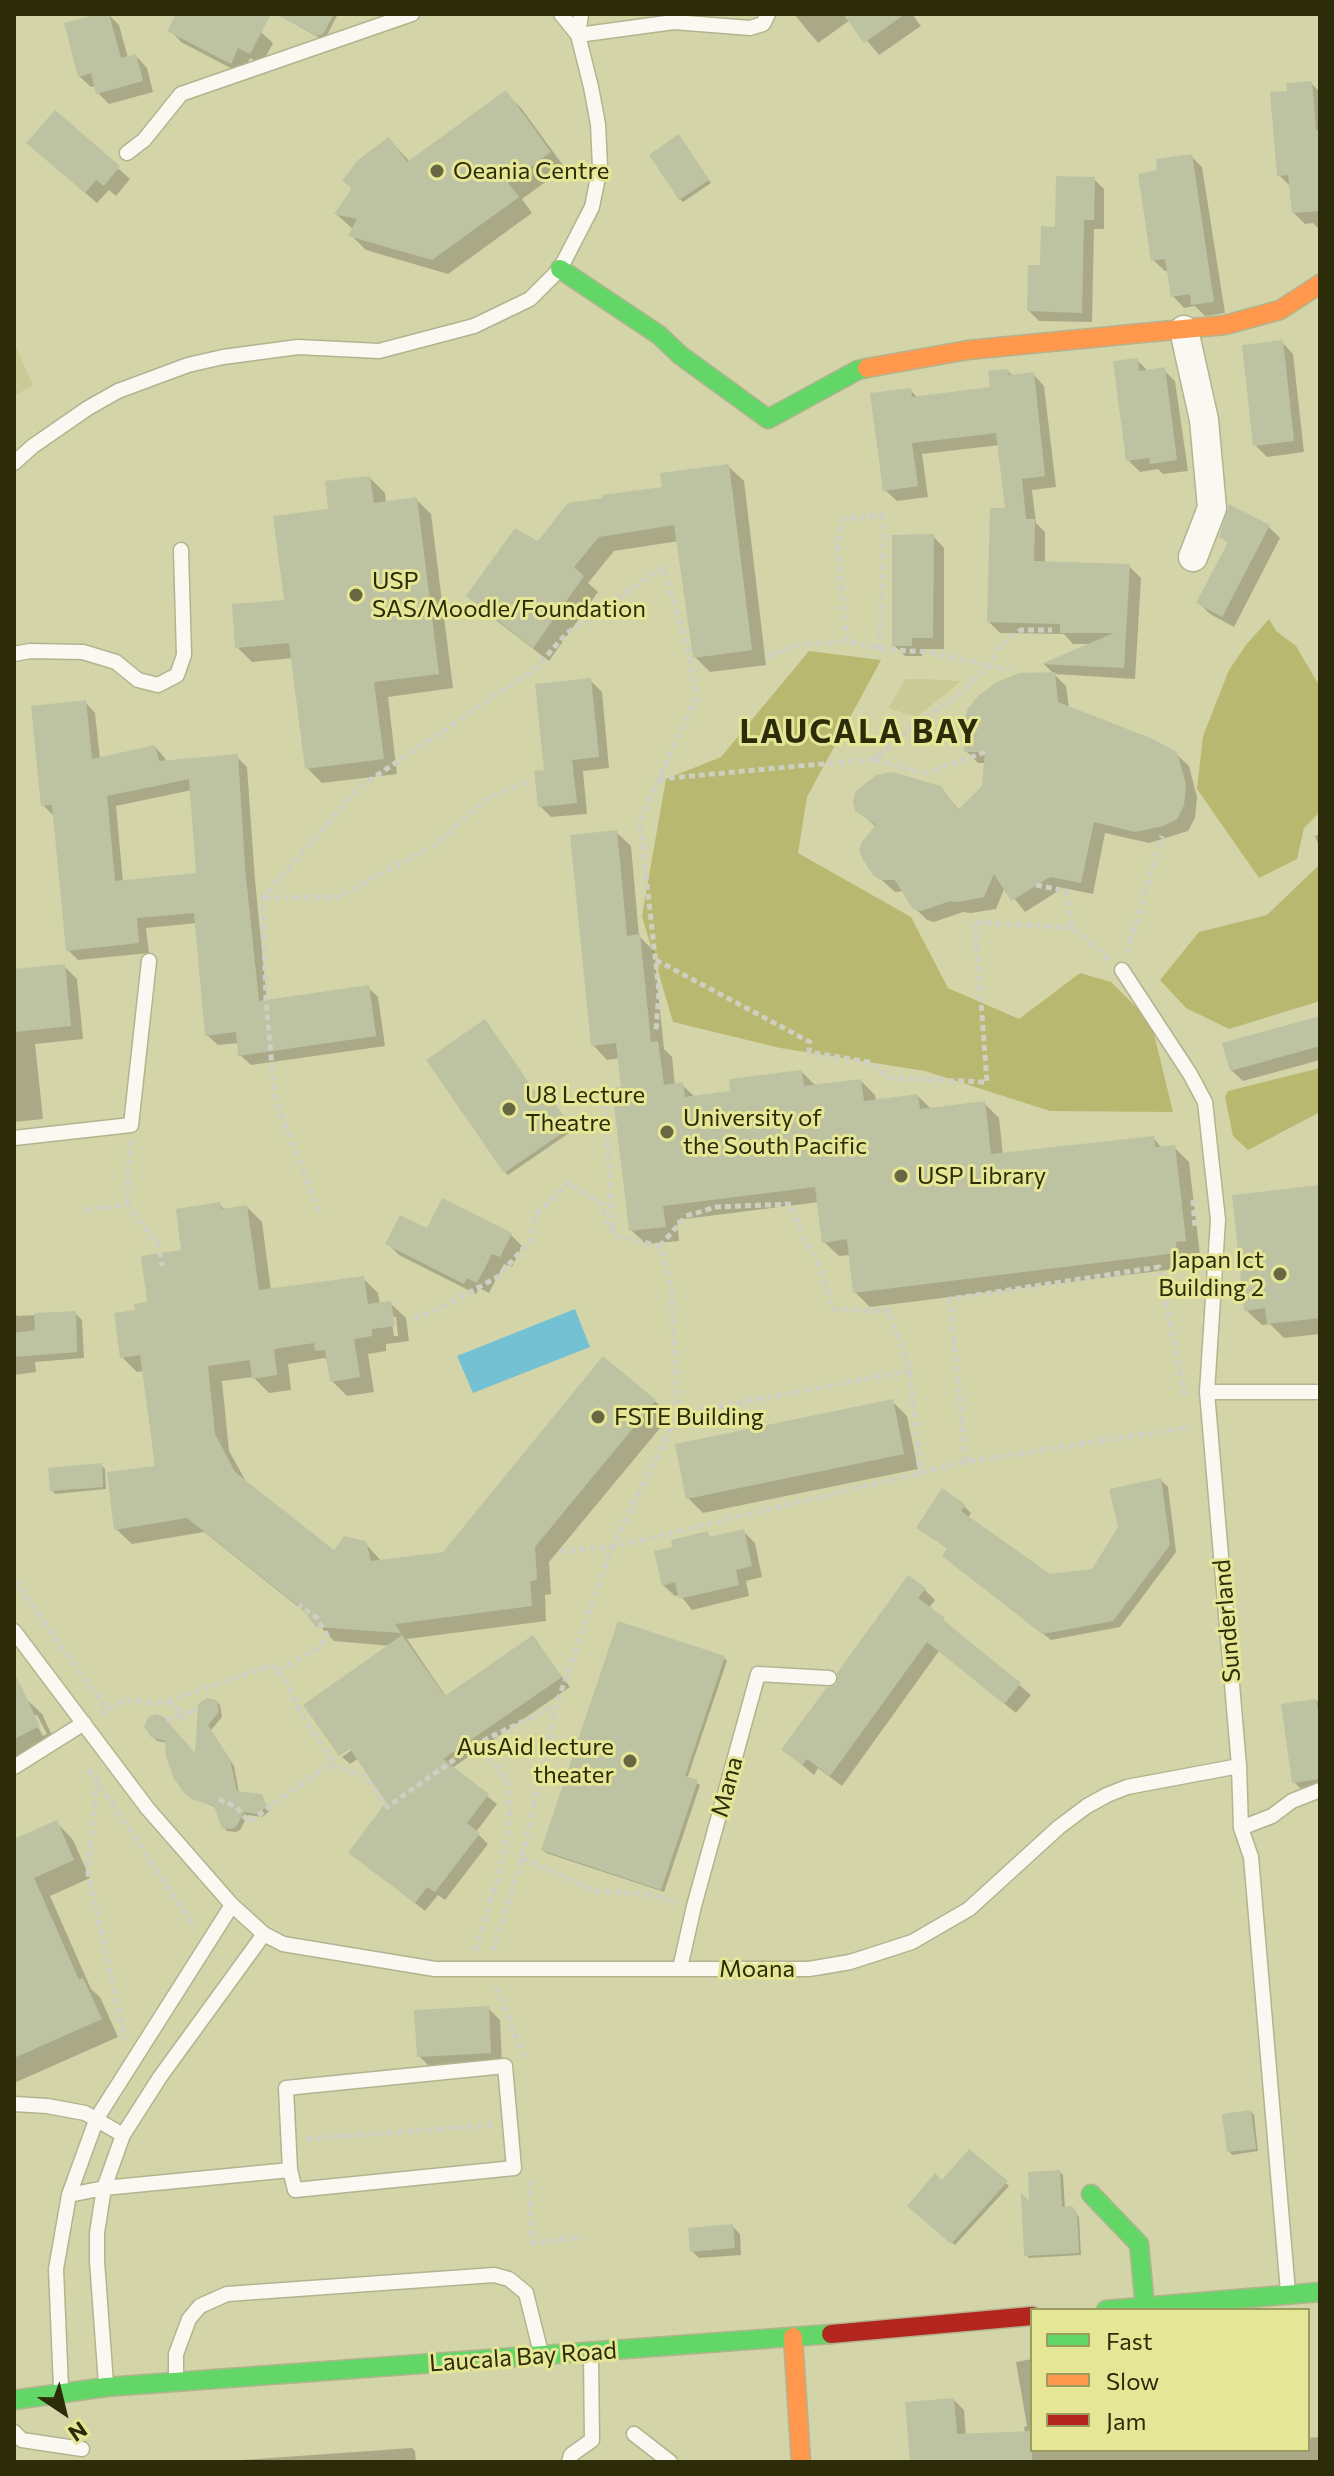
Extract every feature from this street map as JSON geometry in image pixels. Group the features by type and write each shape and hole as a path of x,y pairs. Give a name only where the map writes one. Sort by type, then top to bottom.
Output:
{"main road":[{"path":"560,269 659,335 680,355 768,419 858,370 968,350 1225,325 1280,310 1320,284"},
{"path":"1091,2194 1139,2244 1145,2307"},
{"path":"1132,2308 1320,2292"},
{"name":"Laucala Bay Road","path":"14,2400 106,2387 793,2337 1030,2316"},
{"path":"793,2337 801,2462"}],"street":[{"path":"1184,330 1204,420 1212,508 1193,557"}],"lane":[{"path":"127,153 144,140 181,94 412,14"},
{"path":"561,14 578,35"},
{"path":"14,463 88,408 118,391 151,378 223,357 298,347 379,351 474,326 530,299 560,269 592,207 600,167 598,124 578,35 581,14"},
{"path":"578,35 674,22 750,28 763,24 768,14"},
{"path":"14,654 30,651 83,652 116,662 138,680 158,685 177,675 184,655 181,550"},
{"path":"14,1138 131,1125 149,961"},
{"name":"Sunderland","path":"1122,970 1205,1102 1218,1220 1207,1392 1239,1766 1241,1828 1251,1857 1289,2293"},
{"path":"1207,1392 1320,1392"},
{"name":"Moana","path":"14,1631 148,1809 232,1905 264,1934 283,1944 435,1969 590,1971 829,1967 912,1942 969,1909 1012,1868 1087,1806 1127,1787 1239,1766"},
{"name":"Mana","path":"680,1968 758,1674 829,1678"},
{"path":"14,1767 84,1723"},
{"path":"1241,1828 1272,1816 1292,1801 1320,1790"},
{"path":"61,2392 56,2269 69,2195 97,2118 232,1905"},
{"path":"106,2387 97,2261 97,2233 104,2188 123,2135 168,2065 264,1934"},
{"path":"505,2066 514,2168 295,2190 290,2170 289,2141 286,2088 505,2066"},
{"path":"14,2104 47,2106 97,2118 123,2135"},
{"path":"69,2195 104,2188 290,2170"},
{"path":"176,2382 176,2354 189,2319 200,2306 212,2299 243,2293 494,2275 509,2279 526,2293 541,2355"},
{"path":"569,2462 571,2455 592,2440 591,2352"},
{"path":"14,2432 22,2440 82,2449"},
{"path":"634,2434 670,2462"}],"path":[{"path":"847,641 837,546 842,520 881,515 885,526 879,649"},
{"path":"319,1212 275,1099 266,1000 263,898 358,788 534,670 567,633 663,567 689,653 696,698 640,820 659,992 656,1030"},
{"path":"875,759 918,722 957,696 991,664 998,647 1021,630 1052,630"},
{"path":"767,656 801,645 847,641 879,649 928,652 1010,670"},
{"path":"659,779 875,759 929,773 985,752"},
{"path":"263,898 338,897 435,845 485,800 528,781"},
{"path":"1036,885 1066,891 1073,928"},
{"path":"656,959 810,1042 809,1052 869,1062 890,1078 987,1082 975,922 1073,928 1122,970"},
{"path":"605,1103 614,1235"},
{"path":"131,1125 127,1205 158,1244 162,1266"},
{"path":"414,1319 479,1289 499,1276 531,1239 536,1214 569,1183 603,1205 606,1221 614,1235 660,1246"},
{"path":"660,1246 686,1216 716,1207 791,1204 803,1239 816,1256 833,1309 889,1311 910,1371 920,1473"},
{"path":"85,1210 127,1205"},
{"path":"475,1969 493,1952 522,1858 556,1706 612,1547 678,1414 671,1285 660,1246"},
{"path":"966,1462 950,1299 1159,1267 1185,1400"},
{"path":"678,1414 910,1371"},
{"path":"560,1551 612,1547 966,1462 1191,1429 1188,1414"},
{"path":"14,1580 107,1710"},
{"path":"278,1671 288,1684 301,1714 336,1766"},
{"path":"168,1701 182,1713 183,1724"},
{"path":"219,1799 241,1810 249,1822 330,1764 365,1776 387,1807 478,1743 556,1706"},
{"path":"166,1720 198,1709"},
{"path":"475,1969 510,1818 507,1782 478,1743"},
{"path":"97,1780 88,1873 128,2048"},
{"path":"522,1858 595,1890 652,1895 694,1906"},
{"path":"289,2141 509,2124"}],"green space":[{"path":"14,342 33,385 14,396"},
{"path":"906,679 961,681 917,717 888,708"}],"shaded area":[{"path":"1269,619 1276,631 1296,646 1320,687 1320,812 1304,828 1297,859 1259,878 1197,789 1203,736 1229,670"},
{"path":"809,651 881,660 807,797 798,853 911,917 948,988 1019,1019 1080,973 1111,982 1151,1022 1173,1112 1050,1111 925,1071 780,1048 673,1022 642,916 666,779 721,757"},
{"path":"1318,866 1320,1001 1229,1029 1186,1008 1160,980 1199,932 1267,915"},
{"path":"1320,1068 1320,1112 1248,1150 1233,1136 1225,1097 1228,1091"}],"water":[{"path":"575,1309 590,1347 473,1393 457,1356"}],"building":[{"path":"109,14 121,58 136,54 143,81 96,94 91,73 78,77 64,23"},
{"path":"176,14 271,14 250,54 238,48 231,64 167,31"},
{"path":"276,14 334,14 323,34 317,36"},
{"path":"843,14 905,14 864,43"},
{"path":"1312,81 1316,130 1320,130 1320,211 1292,213 1288,175 1277,176 1270,92 1287,91 1286,83"},
{"name":"Oeania Centre","path":"506,90 551,152 508,183 519,197 432,260 348,236 357,219 334,214 352,188 342,181 359,159 389,137 407,162"},
{"path":"55,110 120,166 104,186 96,180 85,193 26,143"},
{"path":"679,134 709,180 679,200 649,155"},
{"path":"1192,154 1214,302 1191,305 1190,294 1171,297 1165,259 1151,261 1138,174 1157,170 1156,159"},
{"path":"1056,176 1095,177 1094,220 1084,220 1082,313 1027,311 1028,265 1040,265 1041,226 1055,227"},
{"path":"1283,340 1294,441 1253,446 1242,345"},
{"path":"1138,358 1139,371 1165,367 1177,460 1150,464 1149,458 1126,461 1113,361"},
{"path":"1008,369 1009,375 1034,372 1045,476 1022,479 1026,519 1035,519 1034,561 1130,564 1124,668 1041,664 1114,633 1060,633 1060,624 987,622 990,508 1005,508 996,433 912,443 918,486 883,491 870,393 911,388 912,397 990,387 988,371"},
{"path":"729,464 752,650 693,658 674,525 599,537 574,567 584,576 533,648 466,596 515,528 538,541 568,503 662,487 660,473"},
{"name":"USP SAS/Moodle/Foundation","path":"370,476 374,503 417,497 439,674 374,682 384,759 305,769 289,643 235,648 232,604 284,600 273,516 328,509 325,481"},
{"path":"1229,504 1270,525 1222,617 1196,603 1228,542 1219,537"},
{"path":"934,534 933,638 912,638 912,646 892,646 892,535"},
{"path":"1055,672 1058,702 1153,739 1177,752 1186,784 1184,805 1177,819 1163,826 1135,832 1094,822 1081,883 1050,877 1011,901 994,874 984,897 950,901 921,911 912,908 895,880 881,880 874,876 863,860 859,851 861,843 876,825 855,811 853,801 856,791 876,775 893,772 941,786 958,810 982,786 985,752 964,752 963,732 967,710 978,696 997,682 1019,673"},
{"path":"591,678 599,757 572,760 577,803 538,807 534,771 544,770 535,684"},
{"path":"86,700 92,759 155,745 159,761 238,754 245,868 259,1001 369,985 376,1036 238,1056 236,1032 205,1036 194,913 137,918 139,943 66,951 52,805 41,806 31,706","holes":["189,779 196,873 115,881 107,796"]},
{"name":"USP Library","path":"617,830 627,936 640,934 651,1042 658,1041 664,1085 683,1082 685,1097 730,1091 729,1079 802,1070 804,1086 861,1079 864,1101 918,1094 920,1109 985,1101 991,1154 1154,1136 1155,1147 1175,1145 1186,1241 1176,1242 1177,1253 853,1293 847,1239 822,1243 815,1187 663,1206 666,1227 629,1231 612,1088 621,1087 616,1043 591,1046 570,835"},
{"path":"65,964 71,1026 14,1032 14,969"},
{"path":"1320,1016 1320,1046 1230,1071 1222,1043"},
{"name":"U8 Lecture Theatre","path":"485,1019 534,1090 542,1085 571,1127 504,1173 426,1060"},
{"name":"Japan Ict Building 2","path":"1320,1185 1320,1318 1267,1324 1265,1308 1244,1311 1232,1195"},
{"path":"442,1198 512,1233 500,1257 492,1254 477,1283 467,1278 464,1284 385,1244 400,1215 427,1228"},
{"name":"FSTE Building","path":"220,1202 221,1209 247,1205 259,1290 364,1276 368,1304 391,1301 395,1326 372,1329 372,1336 354,1339 360,1377 330,1382 325,1350 315,1351 314,1343 274,1349 277,1375 252,1379 250,1360 208,1366 215,1434 235,1472 334,1550 344,1536 366,1541 371,1561 443,1552 603,1356 656,1400 535,1547 537,1580 530,1581 532,1606 395,1624 401,1633 316,1627 302,1609 187,1518 114,1530 107,1472 155,1466 140,1355 120,1358 114,1313 135,1310 134,1304 147,1302 141,1256 181,1250 176,1209"},
{"path":"76,1311 77,1352 14,1357 14,1333 35,1330 34,1313"},
{"path":"893,1399 904,1454 686,1499 675,1444"},
{"path":"102,1463 103,1487 50,1491 48,1468"},
{"path":"1161,1478 1170,1545 1113,1621 1042,1634 942,1556 947,1548 916,1528 942,1488 966,1505 961,1511 1050,1574 1092,1569 1118,1527 1109,1489"},
{"path":"744,1529 752,1566 736,1570 739,1585 679,1599 675,1582 662,1586 654,1551 672,1547 671,1540 708,1531 709,1537"},
{"path":"908,1575 926,1588 918,1598 1021,1683 1004,1704 927,1642 830,1776 807,1759 802,1765 781,1750 826,1688 837,1684 837,1673"},
{"name":"AusAid lecture theater","path":"618,1621 725,1656 685,1776 698,1780 661,1890 541,1850"},
{"path":"402,1635 445,1696 533,1635 562,1677 443,1759 489,1794 467,1823 480,1833 435,1892 427,1887 415,1903 348,1853 386,1802 350,1749 339,1756 303,1705"},
{"path":"14,1672 40,1726 14,1739"},
{"path":"207,1698 217,1700 219,1712 208,1725 230,1760 237,1791 262,1794 267,1807 257,1814 244,1812 236,1827 231,1829 222,1828 214,1806 185,1794 174,1779 166,1757 165,1741 151,1737 144,1727 149,1716 157,1714 164,1717 195,1753 198,1704"},
{"path":"1316,1699 1320,1725 1320,1779 1292,1783 1281,1704"},
{"path":"57,1820 74,1860 34,1878 79,1980 83,1978 102,2019 14,2058 14,1832 16,1838"},
{"path":"489,2006 491,2053 417,2057 414,2010"},
{"path":"1251,2110 1256,2149 1227,2152 1222,2114"},
{"path":"969,2149 1008,2181 951,2244 907,2206 935,2173 942,2180"},
{"path":"1060,2170 1062,2207 1072,2206 1077,2212 1079,2253 1024,2256 1021,2193 1029,2200 1028,2172"},
{"path":"733,2224 735,2248 690,2252 688,2228"},
{"path":"954,2398 957,2434 1030,2431 1032,2462 910,2462 905,2402"}],"traffic: fast":[{"path":"560,269 659,335 680,355 768,419 867,368"},
{"path":"1091,2194 1139,2244 1145,2307"},
{"path":"1130,2308 1320,2292"},
{"path":"14,2400 106,2387 831,2334"}],"traffic: slow":[{"path":"867,368 968,350 1225,325 1280,310 1320,284"},
{"path":"793,2337 801,2462"}],"traffic: jam":[{"path":"831,2334 1030,2316"}],"place":[{"name":"Oeania Centre","path":"437,171"},
{"name":"USP SAS/Moodle/Foundation","path":"356,595"},
{"name":"U8 Lecture Theatre","path":"509,1109"},
{"name":"University of the South Pacific","path":"667,1132"},
{"name":"USP Library","path":"901,1176"},
{"name":"Japan Ict Building 2","path":"1280,1274"},
{"name":"FSTE Building","path":"598,1417"},
{"name":"AusAid lecture theater","path":"630,1761"}],"district":[{"name":"LAUCALA BAY","path":"860,732"}]}
